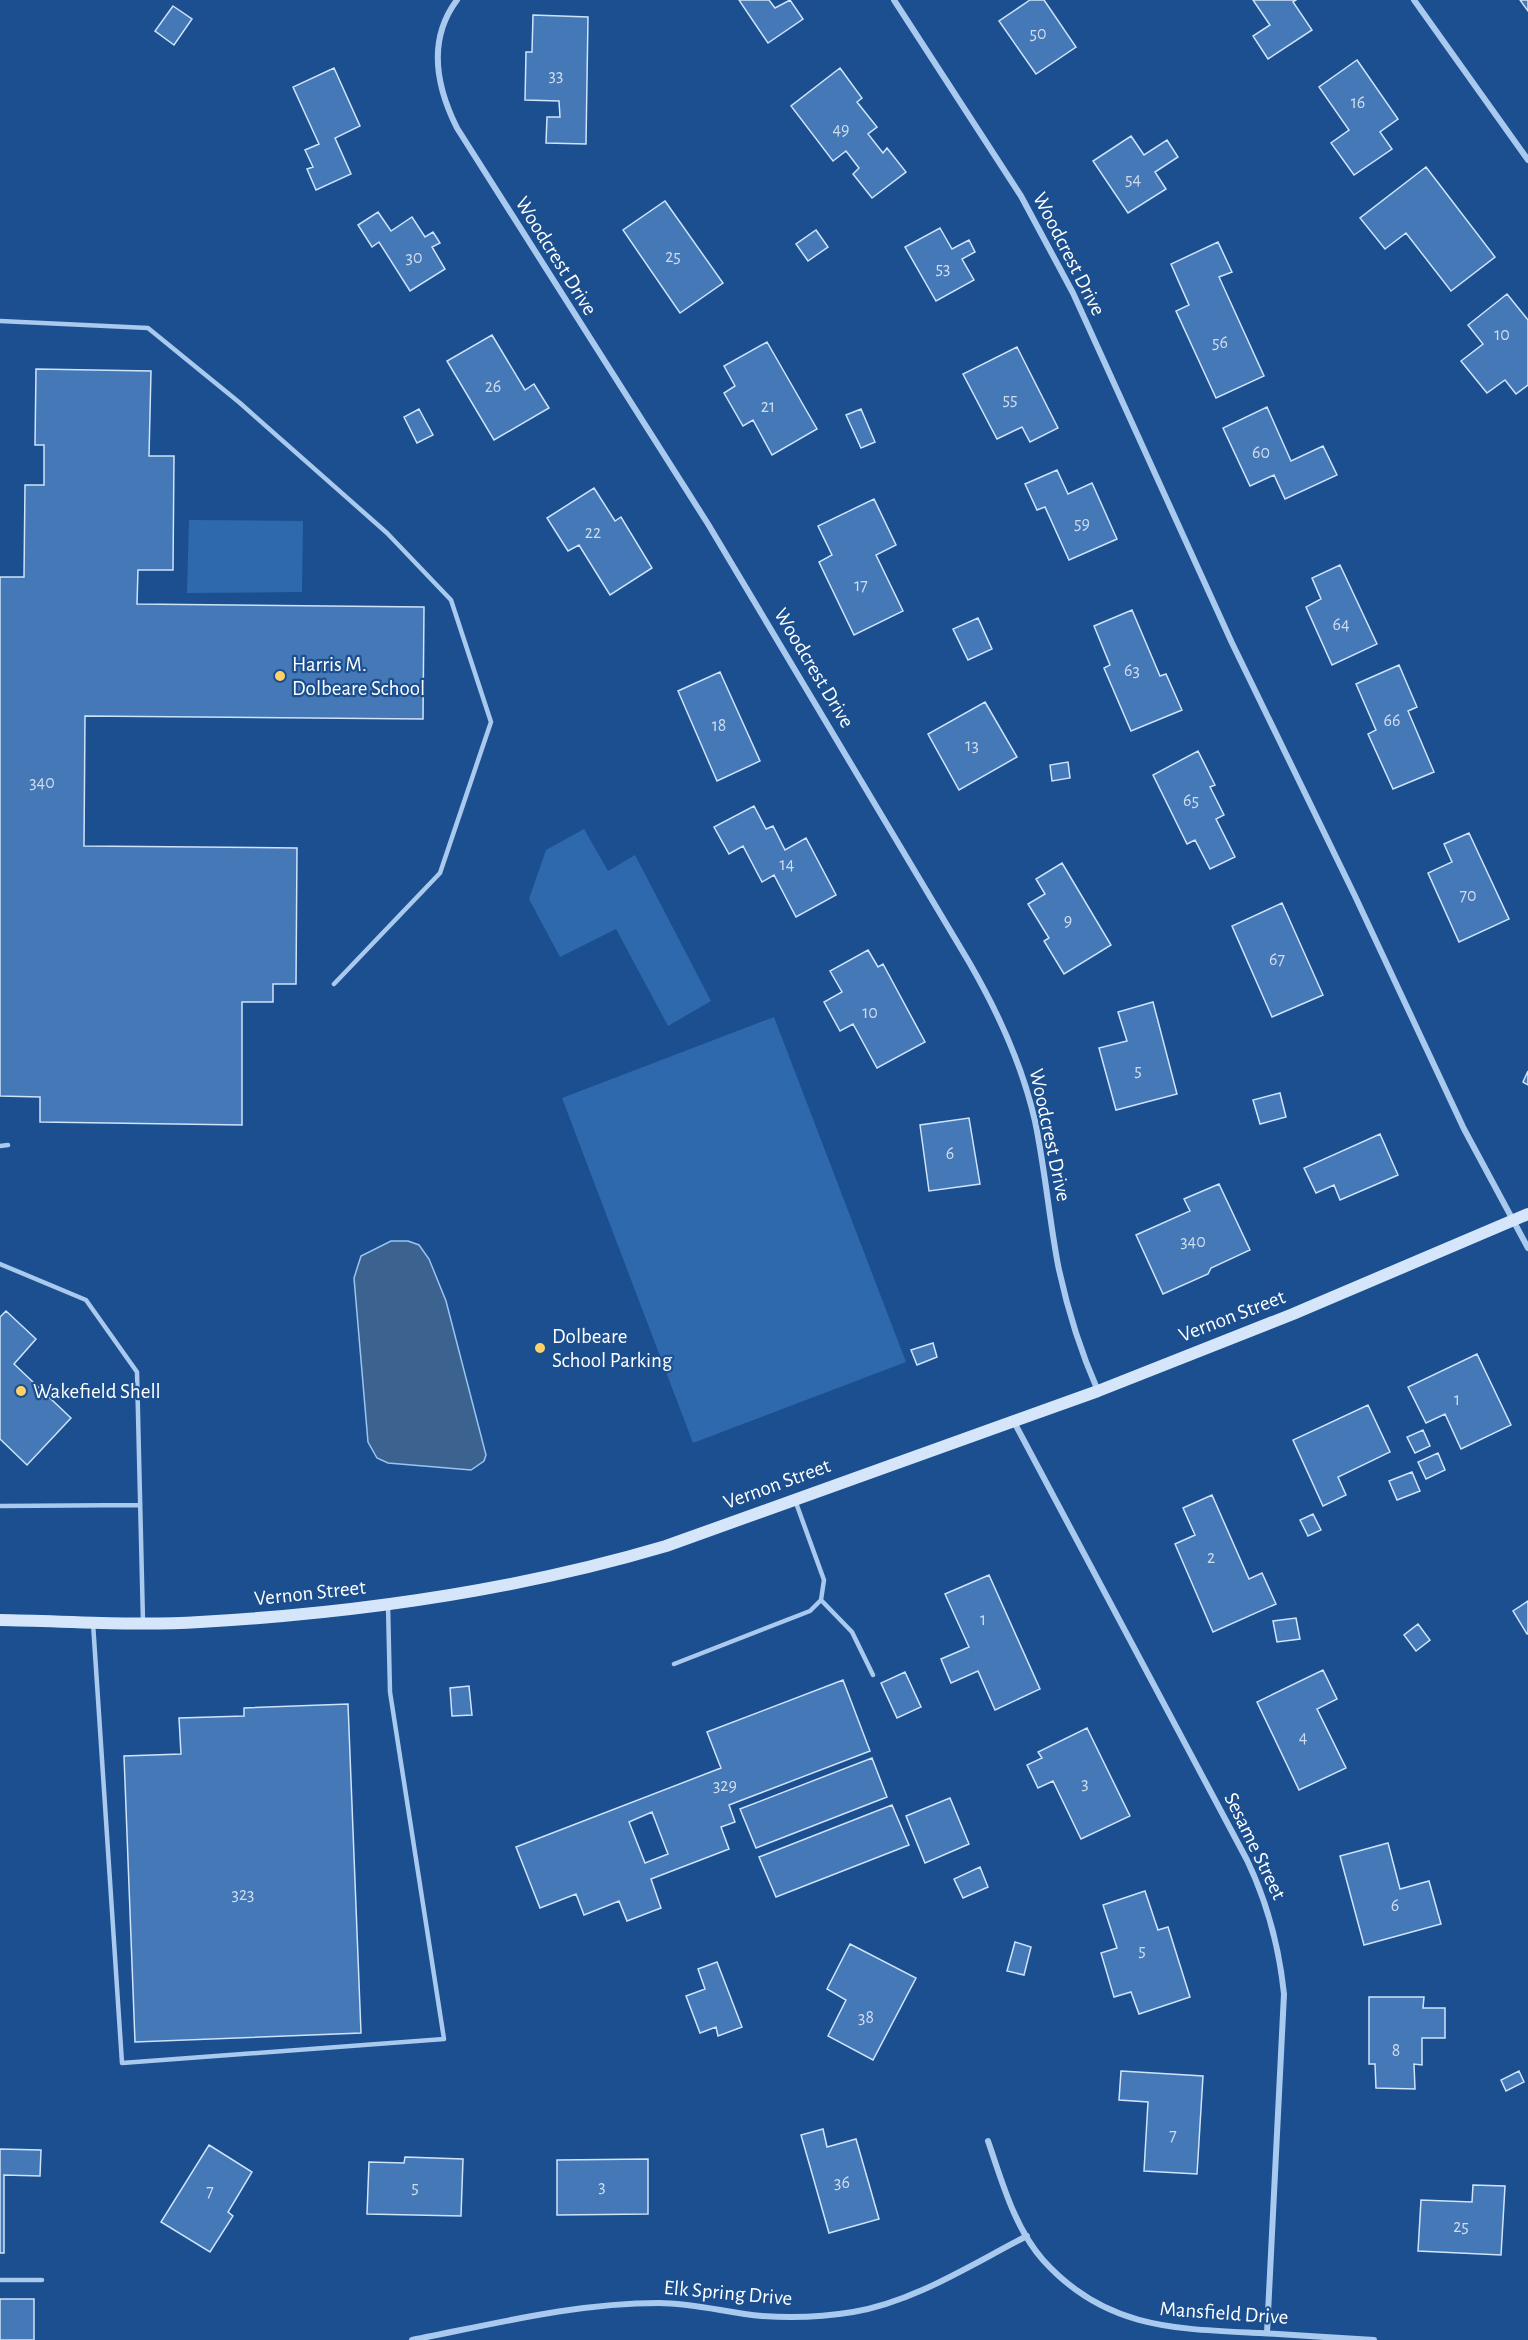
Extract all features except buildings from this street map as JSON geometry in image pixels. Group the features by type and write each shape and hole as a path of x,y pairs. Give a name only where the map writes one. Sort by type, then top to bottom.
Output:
{"main road":[{"name":"Vernon Street","path":"0,1620 198,1622 388,1605 467,1594 598,1566 666,1546 794,1498 1098,1391 1302,1310 1528,1214"}],"street":[{"name":"Woodcrest Drive","path":"457,0 445,21 437,54 440,89 457,128 714,534 952,932 999,1018 1015,1055 1035,1121 1058,1264 1073,1325 1098,1391"},
{"name":"Woodcrest Drive","path":"894,0 1021,196 1073,292 1232,644 1355,896 1464,1129 1512,1221"},
{"path":"1414,0 1528,160"},
{"path":"1512,1221 1528,1248"},
{"name":"Sesame Street","path":"1012,1420 1248,1860 1269,1911 1281,1966 1284,2004 1267,2333"},
{"name":"Mansfield Drive","path":"988,2141 1012,2209 1027,2236 1042,2259 1085,2297 1137,2321 1174,2329 1374,2340"},
{"name":"Elk Spring Drive","path":"412,2340 531,2315 624,2304 661,2302 761,2316 793,2317 854,2312 908,2296 1027,2236"}],"lane":[{"path":"0,321 148,328 240,403 378,525 451,600 491,722 440,873 334,984"},
{"path":"0,1146 8,1145"},
{"path":"0,1264 86,1300 136,1372 143,1622"},
{"path":"674,1664 805,1613 821,1600 824,1580 794,1498"},
{"path":"0,1506 140,1505"},
{"path":"821,1600 852,1632 873,1675"},
{"path":"93,1621 122,2063 444,2039 390,1692 388,1605"},
{"path":"0,2280 42,2280"}],"shaded area":[{"path":"189,520 303,521 302,592 187,593"},
{"path":"584,829 608,871 635,855 711,1001 668,1026 616,929 560,957 529,899 546,850"},
{"path":"774,1017 906,1362 693,1443 562,1098"},
{"path":"391,1241 408,1241 419,1245 429,1259 446,1301 486,1455 484,1461 471,1470 388,1463 377,1458 368,1442 354,1278 361,1256"}],"place":[{"name":"Harris M. Dolbeare School","path":"280,676"},
{"name":"Dolbeare School Parking","path":"540,1348"},
{"name":"Wakefield Shell","path":"21,1391"}]}
